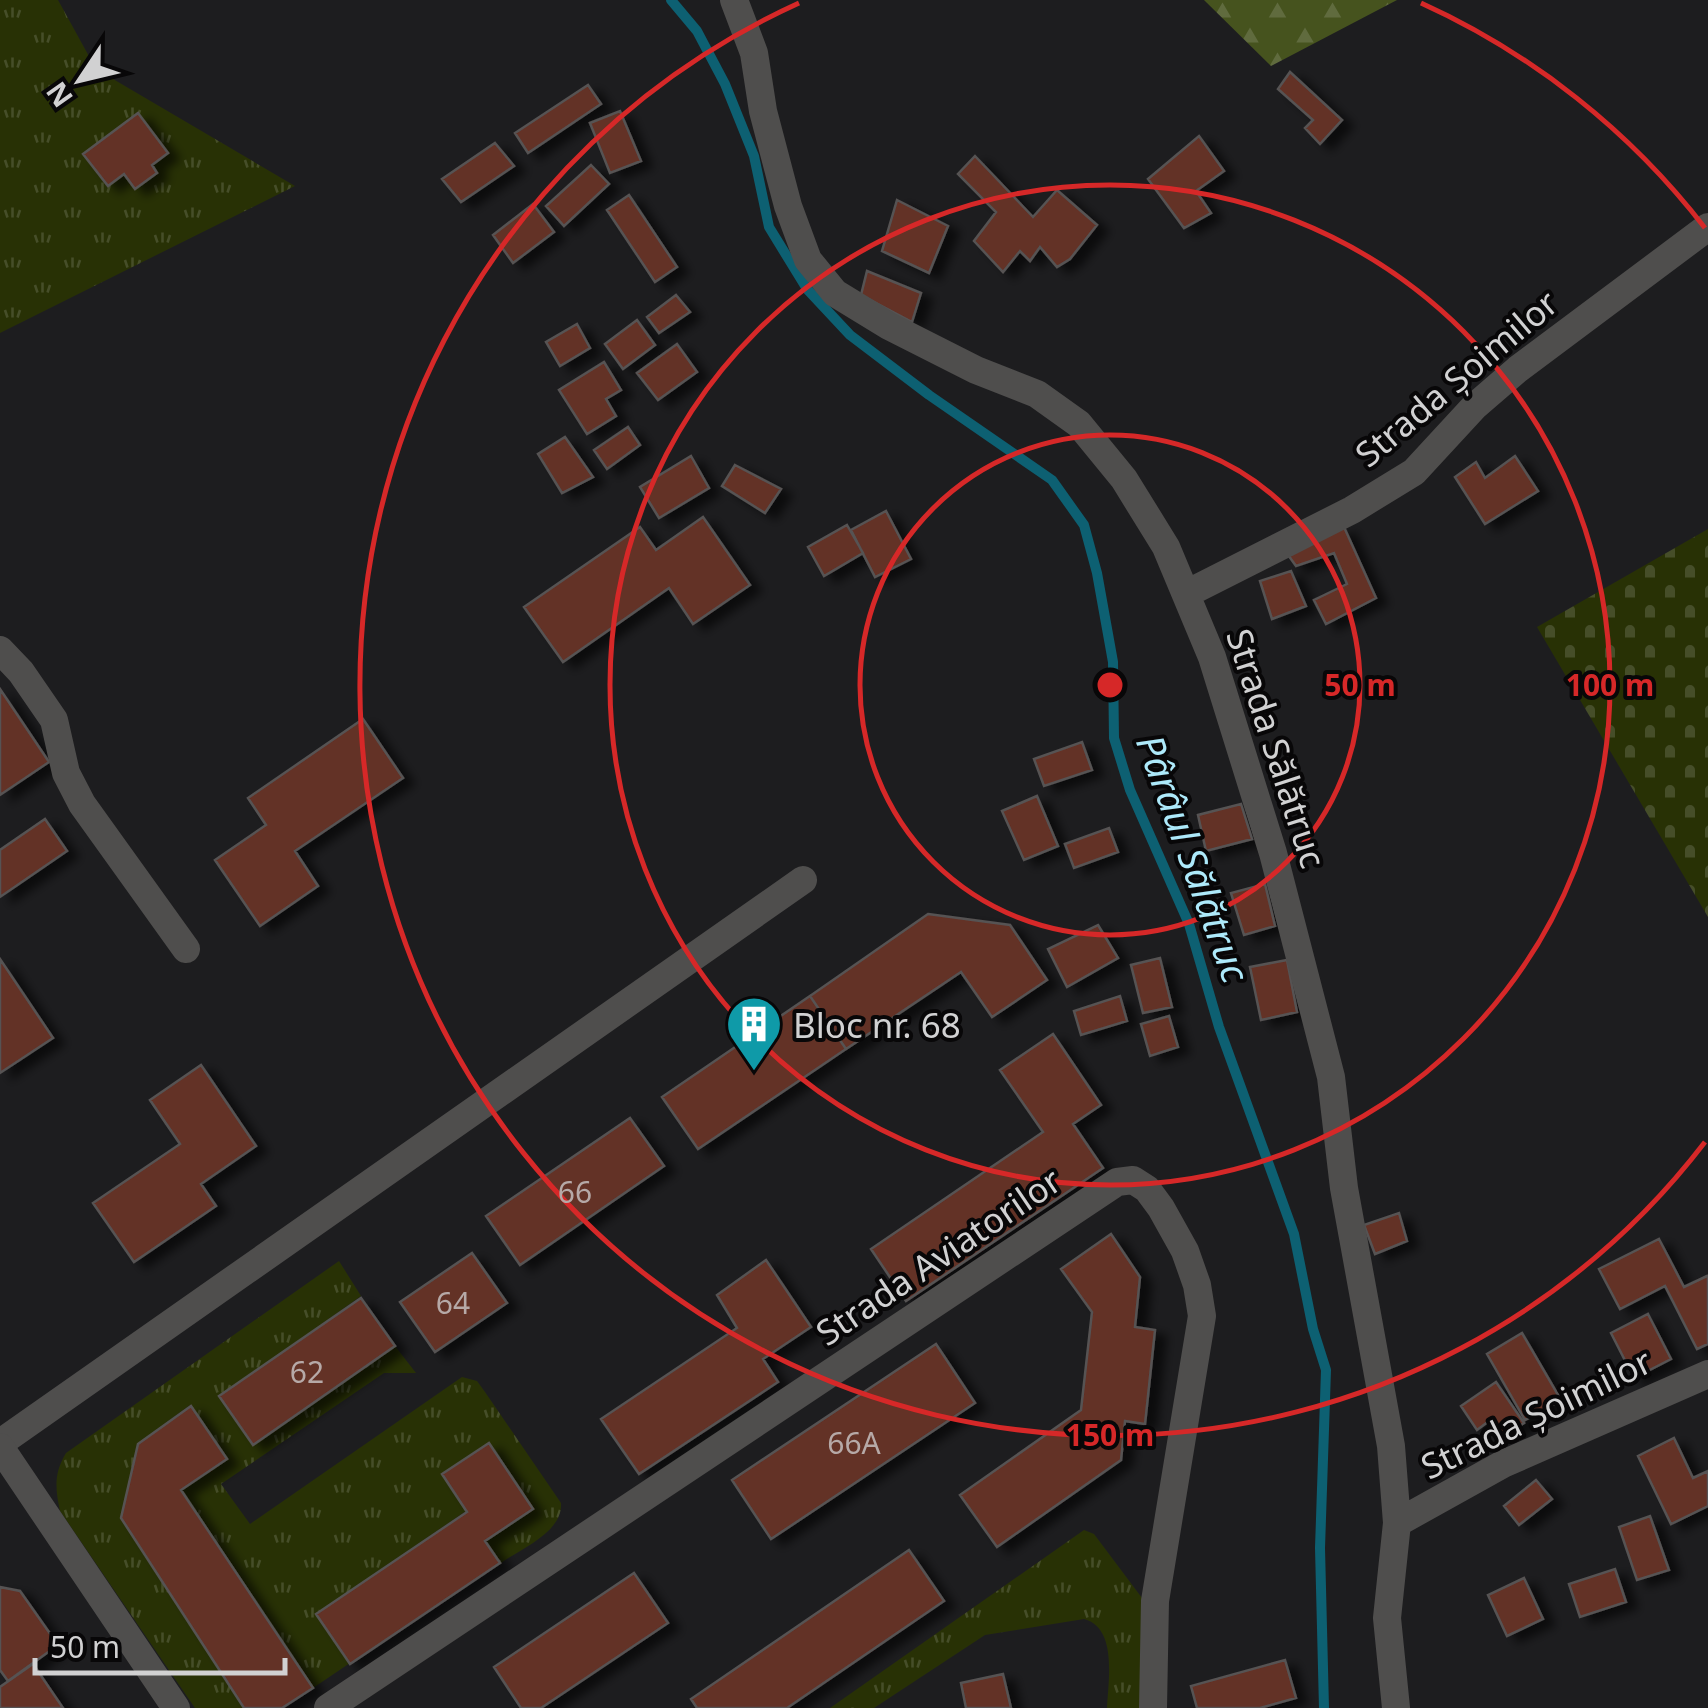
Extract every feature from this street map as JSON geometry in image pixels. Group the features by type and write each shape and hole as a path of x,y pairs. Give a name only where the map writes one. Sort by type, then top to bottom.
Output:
{"street":[{"name":"Strada Sălătruc","path":"734,0 754,54 788,206 808,260 834,292 889,326 976,370 1037,394 1080,424 1124,479 1166,547 1212,656 1273,853 1331,1076 1344,1188 1391,1446 1397,1523 1386,1618 1396,1708"},
{"name":"Strada Șoimilor","path":"1186,594 1352,510 1414,472 1518,368 1708,227"},
{"path":"0,650 21,672 54,720 66,774 82,804 186,950"},
{"path":"176,1708 0,1445 802,880"},
{"name":"Strada Aviatorilor","path":"328,1708 1117,1182 1133,1180 1147,1189 1185,1251 1197,1285 1202,1316 1155,1601 1153,1708"},
{"name":"Strada Șoimilor","path":"1397,1523 1503,1464 1708,1374"}],"green space":[{"path":"0,0 58,0 96,69 295,186 0,333"},
{"path":"1204,0 1397,0 1271,66"},
{"path":"1708,529 1708,917 1537,627"},
{"path":"339,1261 361,1296 220,1396 253,1442 395,1346 416,1373 384,1373 221,1484 250,1524 462,1377 477,1381 485,1392 561,1503 560,1513 540,1538 501,1563 486,1541 531,1509 443,1475 466,1511 317,1613 350,1663 313,1688 182,1490 228,1459 190,1405 137,1444 121,1518 244,1708 195,1708 60,1511 59,1467 66,1453"},
{"path":"1084,1530 1094,1534 1142,1598 1144,1708 1107,1708 1106,1644 1095,1624 1084,1619 985,1635 874,1708 830,1708"}],"building":[{"path":"1290,72 1342,120 1320,144 1305,128 1313,120 1278,89"},
{"path":"588,85 601,104 528,153 515,133"},
{"path":"620,111 641,161 610,173 590,123"},
{"path":"138,113 168,153 152,165 157,173 135,189 124,174 108,186 83,154"},
{"path":"1199,136 1224,171 1196,191 1211,213 1184,228 1148,179"},
{"path":"495,143 514,166 461,202 442,179"},
{"path":"975,156 1033,217 1057,190 1097,225 1070,259 1057,267 1040,247 1030,261 1020,251 1003,272 974,241 996,212 958,174"},
{"path":"591,165 609,184 564,226 546,206"},
{"path":"629,195 677,267 655,282 607,210"},
{"path":"897,200 948,226 929,273 882,251"},
{"path":"533,204 554,232 513,263 493,235"},
{"path":"867,271 921,293 912,322 861,295"},
{"path":"676,295 690,312 659,333 647,317"},
{"path":"637,320 655,345 623,369 605,344"},
{"path":"577,324 590,348 560,366 546,342"},
{"path":"677,344 697,372 658,400 637,373"},
{"path":"604,362 621,390 606,399 616,416 587,434 559,390"},
{"path":"628,427 640,445 607,469 594,450"},
{"path":"565,437 593,477 562,493 538,454"},
{"path":"691,456 709,488 659,518 640,487"},
{"path":"1515,456 1538,491 1485,524 1455,477 1476,462 1485,478"},
{"path":"735,465 781,489 765,513 722,486"},
{"path":"886,511 911,559 875,577 851,530"},
{"path":"703,517 750,585 693,624 669,588 563,662 524,607 640,527 656,550"},
{"path":"847,525 863,553 824,576 808,547"},
{"path":"1344,527 1376,598 1326,624 1314,600 1347,584 1334,553 1296,566 1286,552"},
{"path":"1291,571 1306,606 1272,619 1260,581"},
{"path":"0,689 49,762 0,795"},
{"path":"363,719 403,778 295,851 318,886 260,926 215,860 266,825 248,798"},
{"path":"1082,742 1092,770 1044,786 1034,759"},
{"path":"1037,796 1058,846 1024,860 1002,811"},
{"path":"1241,804 1252,839 1206,851 1198,815"},
{"path":"45,819 67,851 0,897 0,850"},
{"path":"1109,828 1118,852 1074,868 1065,844"},
{"path":"1265,884 1275,926 1244,935 1231,893"},
{"path":"928,914 1010,925 1047,980 992,1017 961,972 846,1049 810,996"},
{"path":"1098,925 1118,958 1067,987 1048,949"},
{"path":"1160,958 1172,1007 1143,1013 1131,965"},
{"path":"0,959 53,1038 0,1073"},
{"path":"1287,960 1297,1012 1261,1020 1250,967"},
{"name":"Bloc nr. 68","path":"810,996 846,1049 698,1149 662,1097"},
{"path":"1120,996 1127,1021 1081,1035 1074,1011"},
{"path":"1169,1016 1178,1047 1150,1056 1141,1024"},
{"path":"1053,1034 1101,1105 1073,1124 1103,1168 906,1301 871,1249 1043,1132 1000,1070"},
{"path":"201,1065 256,1146 201,1184 216,1206 134,1262 93,1203 180,1144 150,1100"},
{"path":"630,1118 664,1166 520,1265 486,1216"},
{"path":"1399,1213 1407,1241 1375,1254 1364,1225"},
{"path":"1111,1234 1140,1277 1135,1327 1155,1330 1145,1424 1125,1421 1121,1460 997,1547 960,1495 1081,1410 1092,1312 1061,1269"},
{"path":"1659,1239 1684,1287 1708,1278 1708,1344 1697,1349 1665,1286 1620,1309 1599,1269"},
{"path":"472,1253 507,1303 435,1352 400,1302"},
{"path":"766,1260 811,1327 763,1359 778,1382 639,1474 601,1419 737,1328 717,1295"},
{"path":"361,1298 395,1346 253,1445 219,1396"},
{"path":"1648,1314 1671,1359 1634,1378 1611,1333"},
{"path":"1522,1333 1561,1400 1525,1420 1487,1354"},
{"path":"936,1344 975,1403 771,1539 732,1480"},
{"path":"1496,1382 1524,1423 1502,1438 1489,1421 1477,1430 1461,1406"},
{"path":"191,1406 227,1459 181,1490 313,1688 282,1708 244,1708 121,1518 138,1444"},
{"path":"1674,1438 1693,1478 1708,1471 1708,1506 1671,1524 1638,1456"},
{"path":"489,1443 533,1509 485,1541 500,1563 350,1664 316,1614 467,1512 442,1474"},
{"path":"1536,1480 1552,1499 1519,1525 1504,1506"},
{"path":"1650,1516 1669,1570 1637,1580 1619,1527"},
{"path":"909,1550 944,1601 787,1708 697,1708 691,1699"},
{"path":"1615,1569 1626,1602 1580,1617 1569,1584"},
{"path":"634,1573 668,1623 541,1708 521,1708 494,1667"},
{"path":"1524,1578 1543,1619 1507,1636 1488,1595"},
{"path":"0,1587 20,1591 58,1645 8,1681 0,1670"},
{"path":"1285,1660 1296,1698 1260,1708 1197,1708 1191,1686"},
{"path":"33,1664 63,1708 0,1708 0,1687"},
{"path":"1003,1674 1011,1708 966,1708 961,1683"}],"waterway":[{"name":"Pârâul Sălătruc","path":"671,0 697,31 725,84 754,156 769,227 807,289 850,335 1052,480 1084,525 1113,662 1114,738 1130,790 1189,924 1219,1027 1294,1234 1313,1329 1326,1370 1320,1548 1324,1708"}],"place":[{"name":"Bloc nr. 68","path":"754,1073"}]}
